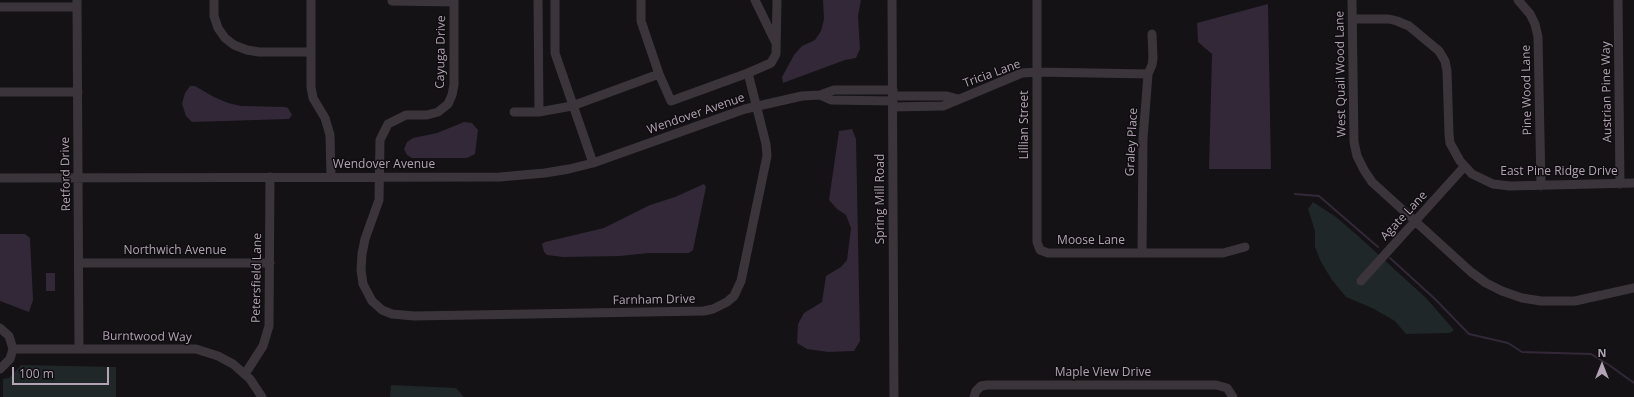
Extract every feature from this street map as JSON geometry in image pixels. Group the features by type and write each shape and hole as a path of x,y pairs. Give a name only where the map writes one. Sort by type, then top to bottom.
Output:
{"street":[{"path":"214,0 214,16 218,28 225,38 234,45 247,50 259,52 311,52"},
{"path":"311,0 311,87 313,98 325,118 330,135 331,177"},
{"path":"538,0 540,112"},
{"path":"555,0 555,54 572,106 593,162"},
{"path":"641,0 641,21 659,74 671,101 771,63 776,54 777,0"},
{"path":"755,0 776,42"},
{"name":"Spring Mill Road","path":"892,0 894,397"},
{"name":"Lillian Street","path":"1037,0 1038,242 1040,250"},
{"name":"West Quail Wood Lane","path":"1352,0 1353,130 1357,156 1372,182 1476,276 1502,291 1522,298 1541,301 1575,301 1634,288"},
{"name":"Austrian Pine Way","path":"1618,0 1620,184"},
{"path":"392,1 454,1"},
{"name":"Cayuga Drive","path":"376,305 366,292 361,270 365,239 379,200 380,140 388,124 406,116 427,116 438,112 448,104 452,95 454,1"},
{"name":"Pine Wood Lane","path":"1524,2 1535,24 1538,37 1541,186"},
{"path":"0,7 77,3"},
{"name":"Retford Drive","path":"77,3 79,349"},
{"path":"1353,19 1389,19 1397,21 1408,26 1439,51 1445,61 1447,71 1450,143 1464,167"},
{"name":"Graley Place","path":"1142,253 1143,139 1148,74 1153,58 1152,34"},
{"name":"Wendover Avenue","path":"748,73 756,105"},
{"name":"Tricia Lane","path":"893,98 947,96 958,99 1022,73 1148,74"},
{"path":"514,112 540,112 572,106 659,74"},
{"path":"0,92 78,92"},
{"name":"Wendover Avenue","path":"0,178 380,176 500,177 545,173 593,162 756,105 802,96 820,95 831,100 893,98"},
{"name":"Farnham Drive","path":"376,305 392,314 414,316 680,312 704,311 719,306 734,296 738,289 767,156 766,144 756,105"},
{"name":"East Pine Ridge Drive","path":"1464,167 1482,179 1493,184 1510,186 1634,183"},
{"name":"Agate Lane","path":"1361,281 1464,167"},
{"name":"Petersfield Lane","path":"246,374 257,359 268,332 270,313 270,177"},
{"name":"Moose Lane","path":"1040,250 1048,253 1223,253 1245,247"},
{"name":"Northwich Avenue","path":"79,263 270,263"},
{"path":"0,328 9,336 13,349 8,363 0,369"},
{"name":"Burntwood Way","path":"13,349 196,349 226,359 246,374 262,397"},
{"name":"Maple View Drive","path":"974,397 976,391 981,386 987,385 1216,385 1227,388 1234,397"}],"shaded area":[{"path":"823,0 861,0 858,16 860,49 856,58 845,60 783,83 782,77 794,55 802,46 815,40 821,31 824,19"},
{"path":"1268,4 1271,169 1209,169 1212,54 1198,42 1197,23"},
{"path":"190,86 195,86 228,103 241,106 285,107 288,108 292,115 289,119 192,122 186,116 182,104 185,93"},
{"path":"464,122 472,123 478,130 475,154 467,158 412,158 407,155 404,149 407,142 413,138 437,133"},
{"path":"852,129 856,139 860,341 854,351 828,352 807,349 797,343 798,324 804,313 822,302 826,276 841,267 847,260 851,228 846,215 837,209 829,200 839,131"},
{"path":"704,184 706,187 693,250 689,253 649,253 620,256 563,257 547,255 544,252 542,244 545,242 604,228 650,205 675,197"},
{"path":"1313,202 1336,217 1357,235 1426,298 1454,330 1450,333 1406,334 1395,321 1372,308 1346,297 1332,280 1321,262 1315,247 1315,231 1308,209"},
{"path":"0,234 25,234 30,238 33,300 29,312 0,301"},
{"path":"46,273 55,273 55,291 46,291"},
{"path":"21,365 116,367 116,397 3,397 3,379 9,378"},
{"path":"391,385 456,388 464,397 390,397"}],"waterway":[{"path":"1295,194 1319,196 1378,247"},
{"path":"1390,258 1435,299 1469,334 1508,343 1522,352 1591,354 1634,383"}]}
